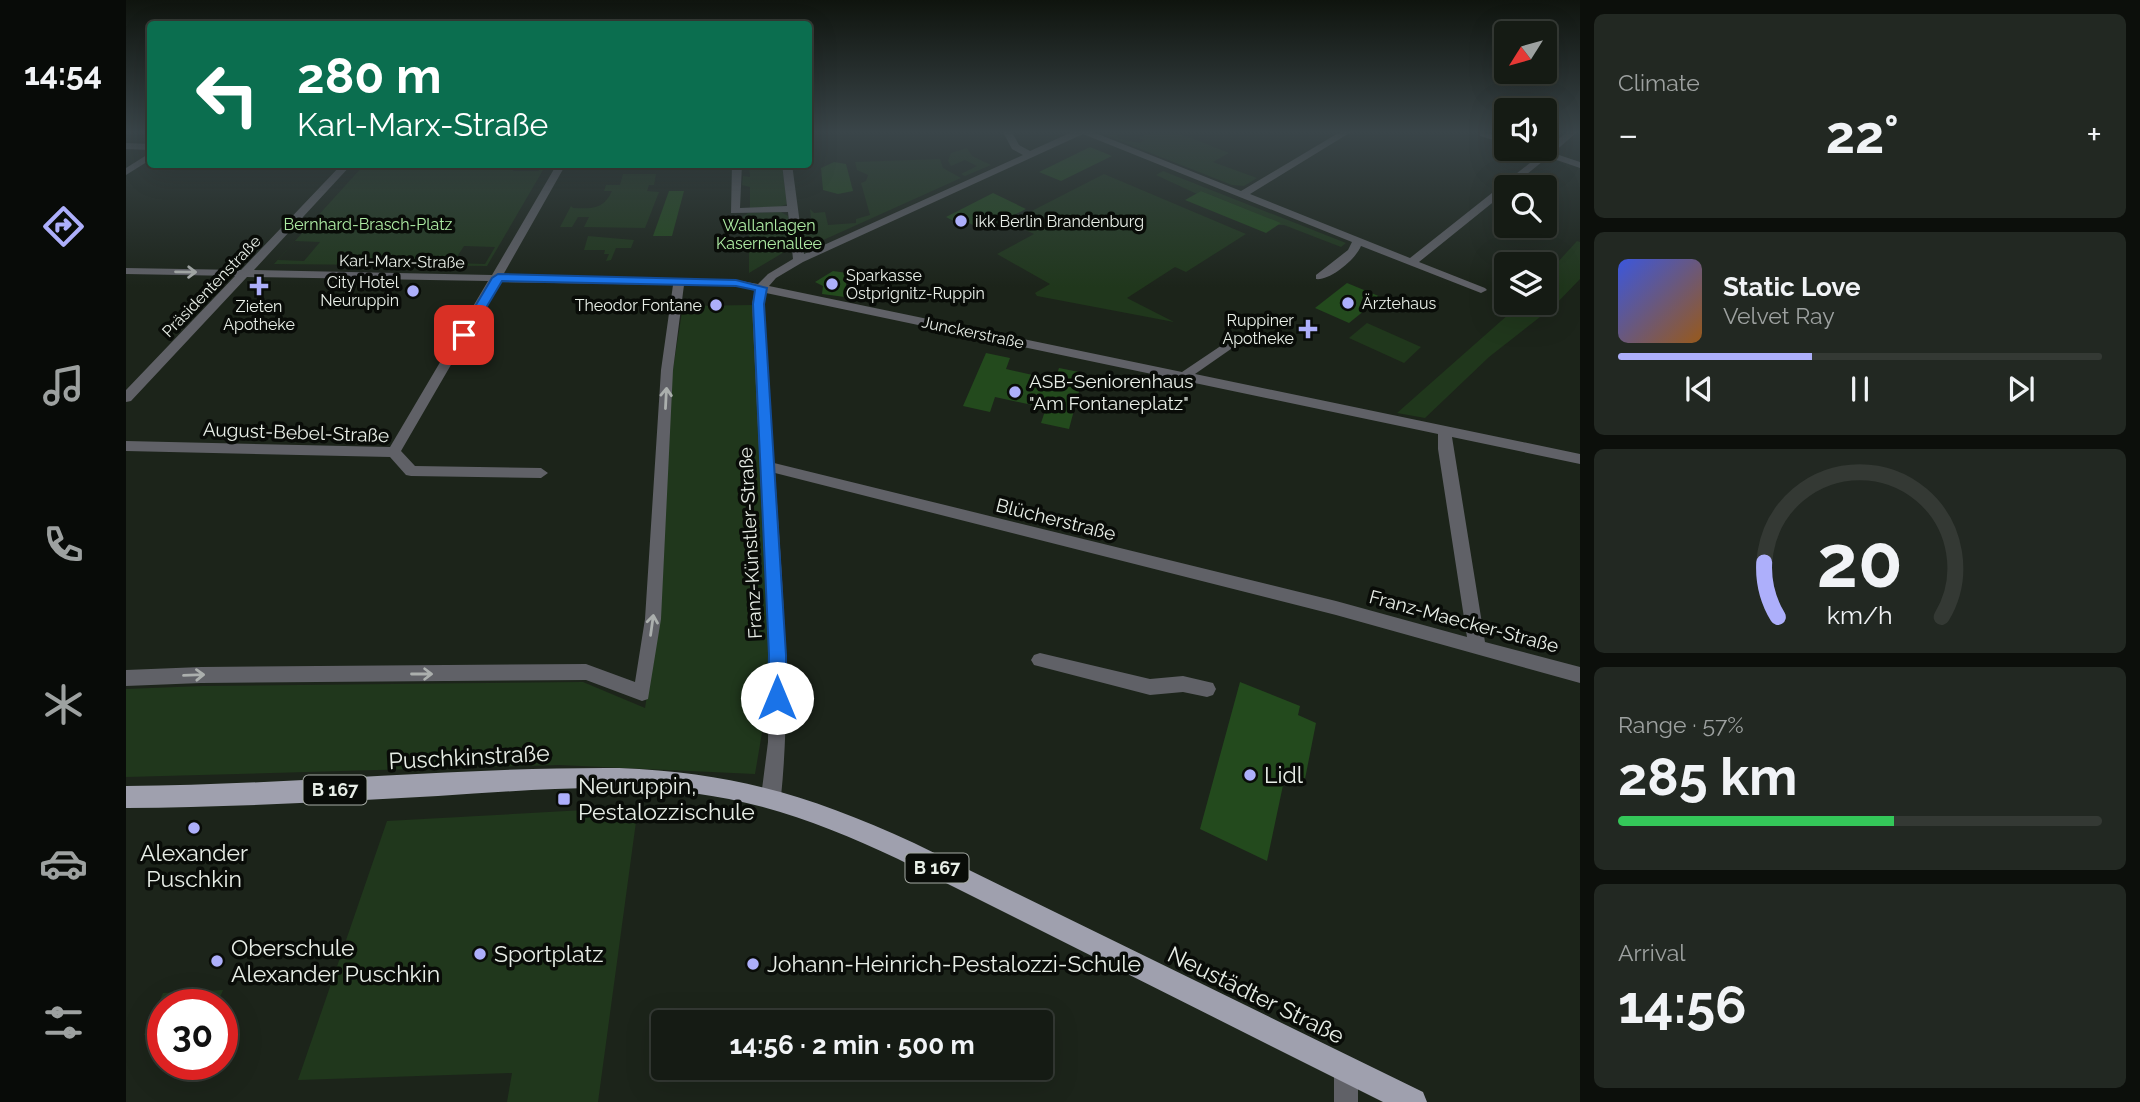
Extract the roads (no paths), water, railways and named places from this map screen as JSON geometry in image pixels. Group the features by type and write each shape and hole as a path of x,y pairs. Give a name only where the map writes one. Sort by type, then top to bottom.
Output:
{"main road":[{"name":"Puschkinstraße","path":"126,797 258,795 545,779 650,780 723,787 771,797"},
{"name":"Neustädter Straße","path":"771,797 804,806 884,842 1413,1102"}],"street":[{"name":"Präsidentenstraße","path":"126,398 330,183"},
{"path":"394,452 551,183"},
{"path":"736,183 735,211 793,209"},
{"path":"790,183 799,260"},
{"path":"761,288 772,276 799,260 968,183"},
{"path":"1216,183 1480,290"},
{"path":"1243,194 1261,183"},
{"path":"1412,262 1512,183"},
{"path":"1320,277 1353,252 1358,240"},
{"name":"Karl-Marx-Straße","path":"126,271 736,283 761,288"},
{"path":"126,678 214,674 586,672 642,693 653,619 667,370 679,282"},
{"name":"Junckerstraße","path":"761,288 1580,458"},
{"name":"Franz-Künstler-Straße","path":"761,288 758,304 778,655 777,742 771,797"},
{"path":"1184,376 1237,340"},
{"path":"1445,430 1445,449 1477,646"},
{"name":"August-Bebel-Straße","path":"126,446 394,452 411,471 541,473"},
{"name":"Blücherstraße","path":"767,466 1336,608"},
{"name":"Franz-Maecker-Straße","path":"1336,608 1580,675"},
{"path":"1040,660 1150,687 1182,684 1207,690"},
{"path":"1346,1070 1346,1102"}],"place":[{"name":"ikk Berlin Brandenburg","path":"961,221"},
{"name":"Sparkasse Ostprignitz-Ruppin","path":"832,284"},
{"name":"Zieten Apotheke","path":"259,286"},
{"name":"City Hotel Neuruppin","path":"413,291"},
{"name":"Ärztehaus","path":"1348,303"},
{"name":"Theodor Fontane","path":"716,305"},
{"name":"Ruppiner Apotheke","path":"1308,329"},
{"name":"ASB-Seniorenhaus \"Am Fontaneplatz\"","path":"1015,392"},
{"name":"Lidl","path":"1250,775"},
{"name":"Neuruppin, Pestalozzischule","path":"564,799"},
{"name":"Alexander Puschkin","path":"194,828"},
{"name":"Sportplatz","path":"480,954"},
{"name":"Oberschule Alexander Puschkin","path":"217,961"},
{"name":"Johann-Heinrich-Pestalozzi-Schule","path":"753,964"}],"park label":[{"name":"Bernhard-Brasch-Platz","path":"368,224"},
{"name":"Wallanlagen Kasernenallee","path":"769,234"}]}
